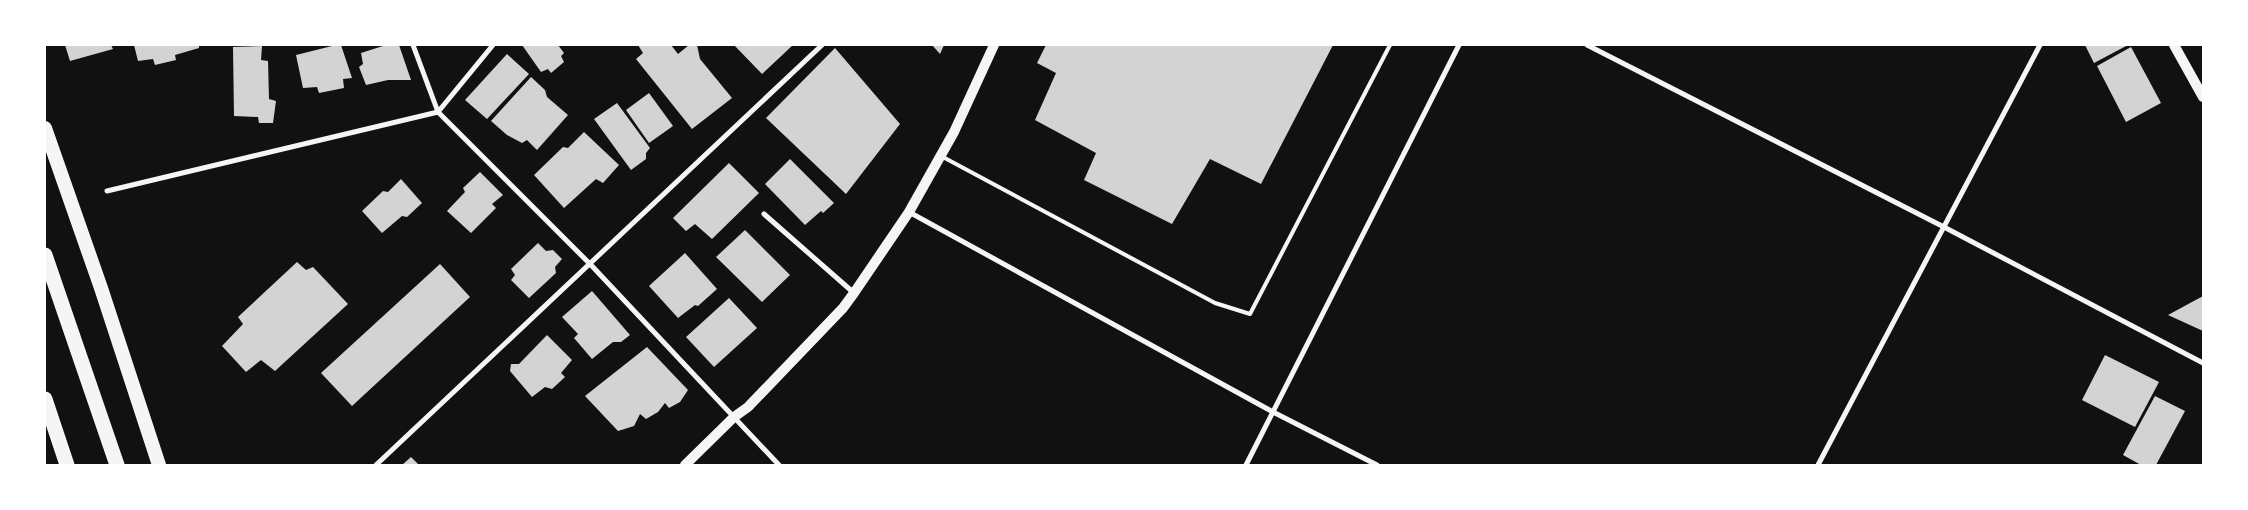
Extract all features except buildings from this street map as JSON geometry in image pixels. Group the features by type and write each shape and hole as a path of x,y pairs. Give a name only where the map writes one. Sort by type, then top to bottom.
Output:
{"highway":[{"path":"45,128 101,288 159,465"},
{"path":"45,255 117,465"},
{"path":"45,399 67,465"}],"main road":[{"path":"684,465 748,406 843,308 909,212 954,132 994,45"},
{"path":"2174,45 2203,97"}],"street":[{"path":"413,45 438,112 591,265 779,465"},
{"path":"106,191 438,112 493,45"},
{"path":"376,465 591,265 822,45"},
{"path":"1246,465 1459,45"},
{"path":"1587,45 1942,226 2203,363"},
{"path":"1818,465 1942,226 2040,45"},
{"path":"909,212 1273,412 1377,465"},
{"path":"764,214 854,293"}],"lane":[{"path":"941,155 1216,303 1250,314 1390,45"}]}
